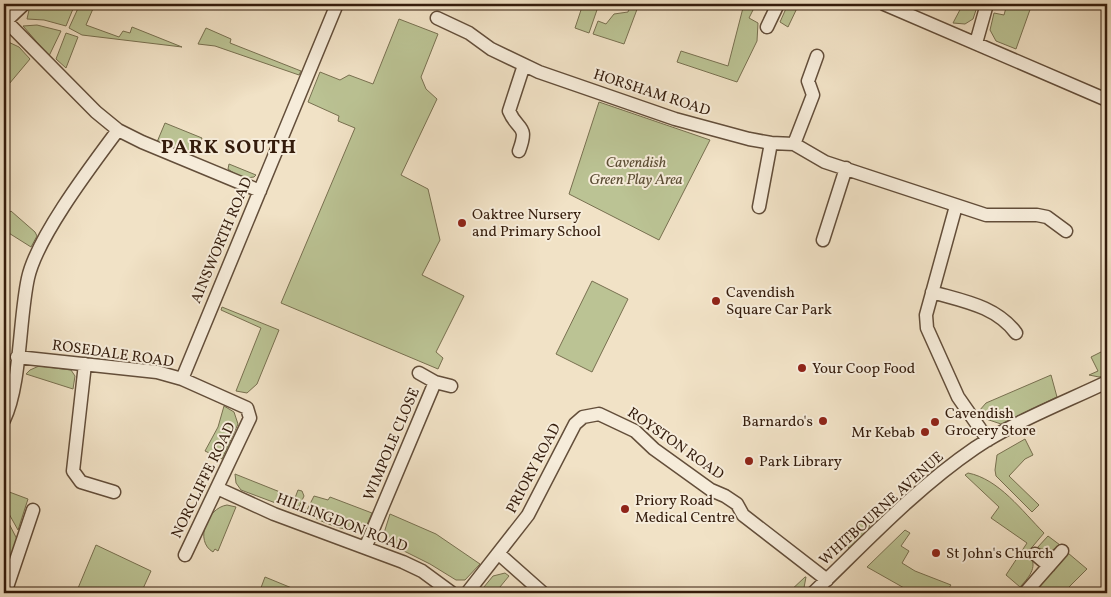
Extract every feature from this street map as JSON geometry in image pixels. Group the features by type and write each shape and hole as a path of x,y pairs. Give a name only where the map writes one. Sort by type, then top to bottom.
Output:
{"street":[{"path":"24,4 5,22 96,112 118,130 142,142 260,191"},
{"name":"AINSWORTH ROAD","path":"182,379 337,4"},
{"path":"768,27 778,4"},
{"path":"884,4 1107,100"},
{"path":"976,43 987,4"},
{"name":"HORSHAM ROAD","path":"437,18 457,26 491,49 539,72 675,119 771,144 794,144"},
{"path":"817,56 808,81 813,95 794,144 825,162 956,206 988,216 1037,214 1047,217 1066,231"},
{"path":"519,151 525,136 510,111 524,65"},
{"path":"4,420 10,403 24,296 34,258 72,196 118,130"},
{"path":"759,206 771,144"},
{"path":"824,240 846,168"},
{"path":"956,206 926,315 929,335 958,397 988,440"},
{"path":"932,292 988,309 1006,322 1016,333"},
{"name":"ROSEDALE ROAD","path":"17,357 157,372 182,379 247,408 250,418"},
{"path":"85,364 74,471 77,480 114,492"},
{"name":"WIMPOLE CLOSE","path":"419,373 434,382 451,386"},
{"name":"WIMPOLE CLOSE","path":"366,546 434,382"},
{"name":"WHITBOURNE AVENUE","path":"813,593 917,494 955,462 988,440 1107,382"},
{"name":"PRIORY ROAD","path":"467,593 528,515 575,424 582,417 595,414"},
{"name":"ROYSTON ROAD","path":"595,414 607,416 635,431 654,449 711,490 737,504 743,514 827,580"},
{"name":"NORCLIFFE ROAD","path":"185,555 250,418"},
{"name":"HILLINGDON ROAD","path":"217,488 274,514 366,546 422,570 452,593"},
{"path":"5,593 33,510"},
{"path":"1025,593 1062,551"},
{"path":"499,554 543,593"},
{"path":"1035,554 1049,566"}],"green space":[{"path":"35,4 75,4 66,26 44,20 27,19 29,10"},
{"path":"80,4 95,4 86,25 119,37 123,31 130,33 132,27 182,47 82,35 69,28"},
{"path":"583,4 599,4 589,33 575,28"},
{"path":"628,4 639,4 624,44 593,34 598,21 606,24 614,14 628,12 631,5"},
{"path":"744,4 756,4 749,18 758,23 757,41 737,82 677,62 681,51 728,66"},
{"path":"788,4 799,4 788,27 780,22"},
{"path":"963,4 978,4 973,19 965,24 953,23"},
{"path":"1007,4 1032,4 1016,49 996,41 990,30 994,13 1004,15"},
{"path":"399,19 438,34 421,77 426,89 437,99 401,175 428,189 440,240 422,275 464,296 436,352 443,358 438,369 281,303 355,128 338,121 339,116 308,102 320,72 340,80 349,75 373,84"},
{"path":"37,25 61,31 49,56 23,26"},
{"path":"206,28 231,39 230,43 301,71 299,75 215,46 198,44"},
{"path":"66,33 78,37 66,68 56,59"},
{"path":"4,40 19,47 30,59 4,90"},
{"name":"Cavendish Green Play Area","path":"599,102 710,140 659,240 569,194"},
{"path":"165,123 202,138 197,149 190,154 157,142"},
{"path":"229,164 256,175 254,177 240,176 228,169"},
{"path":"11,211 35,232 37,236 31,247 4,230 4,217"},
{"path":"592,281 628,299 592,372 556,354"},
{"path":"222,307 279,330 257,384 247,393 236,391 261,328 221,310"},
{"path":"1107,349 1107,375 1099,377 1089,375 1098,371 1091,357"},
{"path":"39,366 71,370 75,376 73,389 26,374"},
{"path":"1051,375 1057,397 1001,424 986,419 979,411 986,403"},
{"path":"224,406 234,412 238,424 222,459 205,451 218,427"},
{"path":"1025,439 1033,455 1025,459 1009,476 1039,505 1032,512 996,476 995,470 997,455"},
{"path":"968,473 979,476 1000,489 1044,533 1028,552 1033,562 1032,571 1020,587 1006,575 1027,543 991,518 999,507 965,475"},
{"path":"235,474 295,498 298,490 302,491 304,496 297,511 241,490 236,483"},
{"path":"4,490 28,499 18,530 4,505"},
{"path":"314,496 328,500 330,497 372,513 366,527 359,530 344,529 305,514"},
{"path":"227,505 236,507 218,551 215,549 213,552 207,547 204,540 205,526 214,512 220,507"},
{"path":"4,514 18,541 4,579"},
{"path":"390,514 436,534 480,564 465,580 456,580 396,547 388,542 384,533"},
{"path":"865,516 871,520 868,531 850,549 845,544"},
{"path":"905,530 910,533 901,546 909,551 902,563 915,571 951,585 945,593 913,593 867,567"},
{"path":"1048,536 1060,545 1051,551 1037,548"},
{"path":"96,545 151,571 141,593 76,593"},
{"path":"1068,553 1087,569 1063,593 1033,593"},
{"path":"505,573 509,576 495,593 479,593 493,576"},
{"path":"265,577 304,593 259,593"},
{"path":"805,577 803,593 788,593"}],"place":[{"name":"Oaktree Nursery and Primary School","path":"462,223"},
{"name":"Cavendish Square Car Park","path":"716,301"},
{"name":"Your Coop Food","path":"802,368"},
{"name":"Barnardo's","path":"823,421"},
{"name":"Cavendish Grocery Store","path":"935,422"},
{"name":"Mr Kebab","path":"925,432"},
{"name":"Park Library","path":"749,461"},
{"name":"Priory Road Medical Centre","path":"625,509"},
{"name":"St John's Church","path":"936,553"}],"district":[{"name":"PARK SOUTH","path":"229,146"}]}
